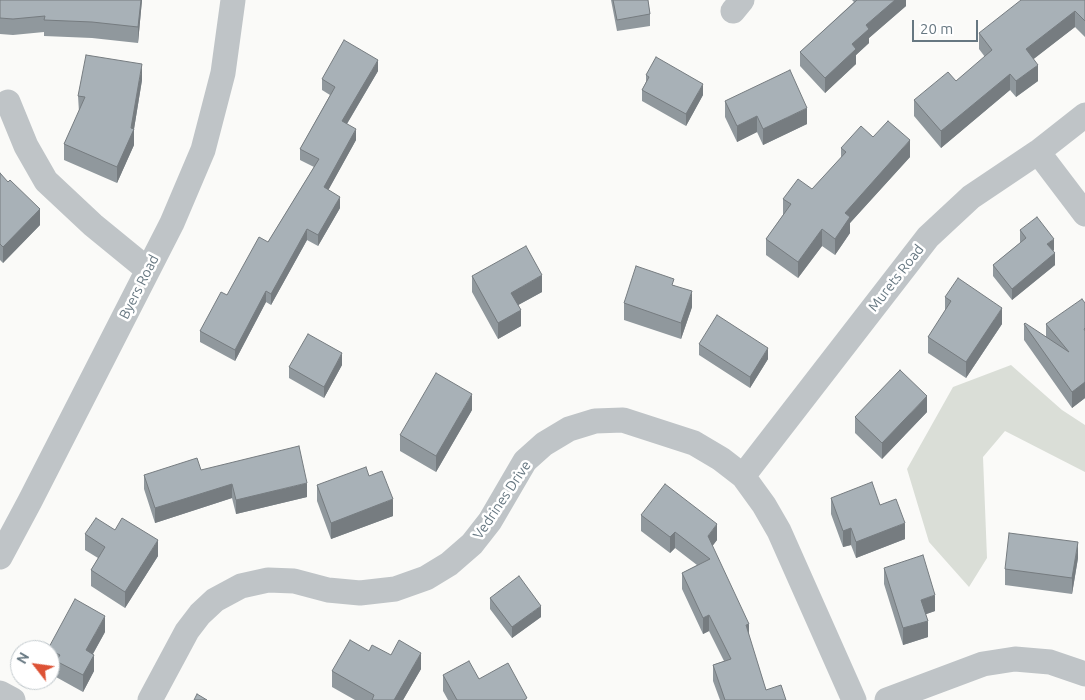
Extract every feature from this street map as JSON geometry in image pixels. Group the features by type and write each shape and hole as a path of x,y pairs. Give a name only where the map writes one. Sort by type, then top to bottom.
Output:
{"street":[{"name":"Byers Road","path":"0,557 172,223 203,150 223,73 233,0"},
{"path":"8,102 26,146 46,181 93,225 148,270"},
{"name":"Murets Road","path":"743,476 928,237 971,197 1038,152 1085,115"},
{"path":"1038,152 1085,214"},
{"name":"Vedrines Drive","path":"150,700 187,631 200,614 215,600 241,586 268,580 294,581 328,590 360,593 395,589 426,578 449,564 472,544 490,521 526,462 544,444 568,429 595,421 623,420 694,443 721,459 743,476 764,505 779,532 854,700"},
{"path":"886,700 983,664 1015,659 1050,662 1085,674"},
{"path":"0,693 13,700"}],"shaded area":[{"path":"1011,365 1062,410 1085,425 1085,472 1005,431 983,457 987,558 969,587 929,542 907,469 953,387"}],"building":[{"path":"0,0 141,0 138,27 92,22 44,20 45,16 13,19 0,18"},
{"path":"613,0 648,0 650,14 617,20"},
{"path":"857,0 895,0 866,25 869,29 852,44 856,49 825,78 800,52"},
{"path":"1021,0 1085,0 1085,21 1075,11 1026,49 1038,65 1016,81 1010,74 941,131 914,100 948,72 956,81 992,50 979,33"},
{"path":"344,40 378,60 342,121 356,129 324,187 340,197 318,235 307,229 271,294 266,291 235,350 200,331 221,292 227,295 259,237 268,242 319,159 300,149 335,87 322,79"},
{"path":"86,55 142,64 131,128 134,129 117,167 64,144 85,97 78,96"},
{"path":"656,57 703,84 686,114 642,90 649,77 646,75"},
{"path":"790,70 807,108 763,129 757,116 737,126 725,101"},
{"path":"888,121 910,140 845,213 850,217 835,239 822,229 798,262 766,239 791,204 783,199 798,179 812,189 846,152 841,148 861,126 873,137"},
{"path":"0,173 40,209 3,247 0,244"},
{"path":"1037,217 1054,239 1047,244 1055,253 1012,289 993,265 1026,238 1020,230"},
{"path":"526,246 542,275 511,293 521,310 498,323 472,276"},
{"path":"636,266 674,279 672,285 692,291 681,323 624,303"},
{"path":"958,278 1002,308 966,362 928,337 951,301 945,297"},
{"path":"1082,299 1085,303 1085,382 1072,392 1024,324 1069,352 1046,324"},
{"path":"717,315 768,348 750,377 699,344"},
{"path":"308,334 342,353 324,387 289,367"},
{"path":"900,370 927,396 882,443 855,417"},
{"path":"436,373 472,394 436,456 400,435"},
{"path":"299,446 307,483 236,500 232,484 155,508 144,475 197,458 201,470"},
{"path":"366,467 369,476 382,471 393,499 331,523 317,485"},
{"path":"872,482 880,505 896,499 905,523 856,542 851,528 843,531 831,498"},
{"path":"665,484 717,524 708,536 749,624 746,625 766,690 781,685 786,700 725,700 713,665 731,659 709,615 703,618 682,573 710,559 675,532 670,537 641,515"},
{"path":"96,518 115,530 122,518 158,540 125,592 91,570 105,547 85,534"},
{"path":"1009,533 1078,542 1072,578 1005,569"},
{"path":"923,555 935,595 921,600 928,621 903,628 884,568"},
{"path":"519,576 541,606 512,627 490,598"},
{"path":"75,599 105,616 86,650 94,655 83,675 60,663 60,640 53,640"},
{"path":"350,640 369,651 372,645 391,655 399,640 421,653 394,700 372,700 374,695 332,671"},
{"path":"469,661 479,679 508,663 527,698 524,700 457,700 443,675"},
{"path":"197,694 207,700 194,700"}]}
